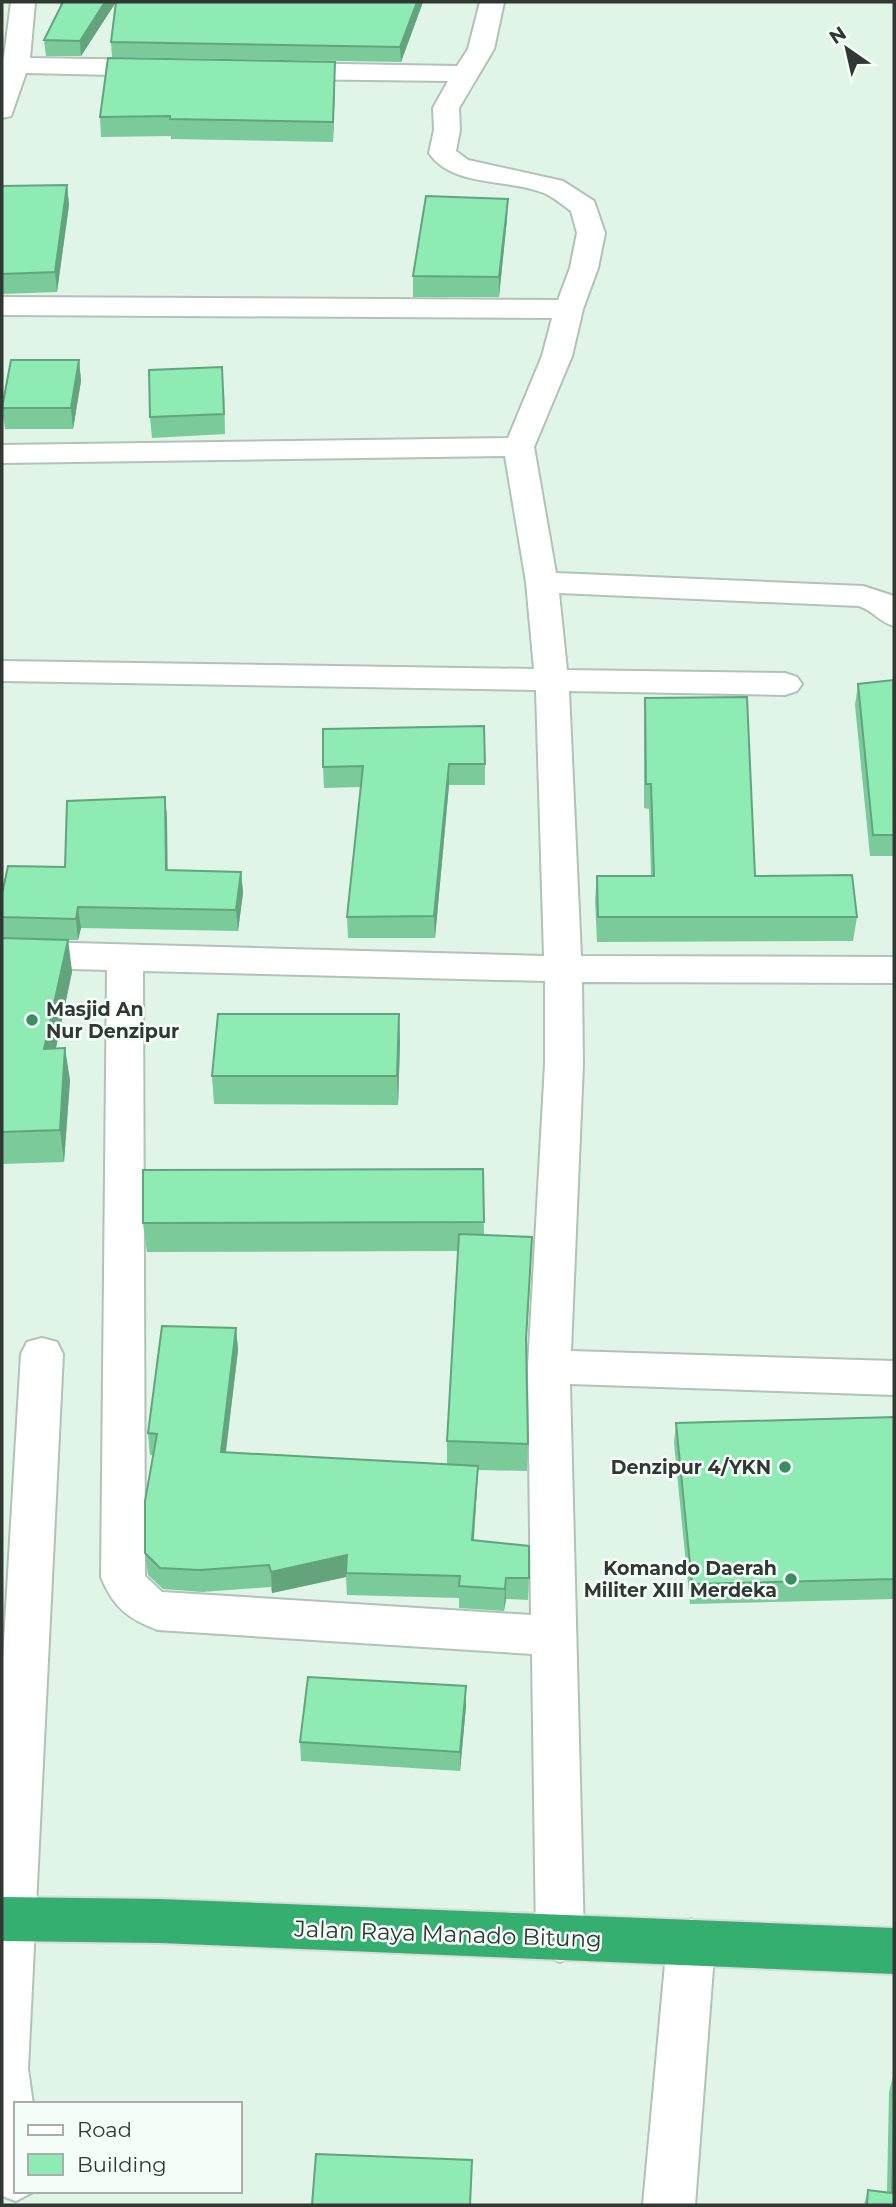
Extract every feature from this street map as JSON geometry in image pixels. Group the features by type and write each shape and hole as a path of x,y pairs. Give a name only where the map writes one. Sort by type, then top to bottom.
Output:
{"highway":[{"name":"Jalan Raya Manado Bitung","path":"6,1919 160,1921 894,1951"}],"street":[{"path":"2,110 23,2"},
{"path":"492,2 481,49 446,108 447,130 442,153 459,166 553,187 584,207 591,233 584,268 569,309 557,356 519,447 542,582 552,682 563,968 564,1064 549,1367 560,1939"},
{"path":"9,65 182,69"},
{"path":"265,70 465,75"},
{"path":"2,306 569,309"},
{"path":"2,454 519,447"},
{"path":"542,582 863,596 883,603 894,616"},
{"path":"2,671 785,684"},
{"path":"2,954 563,968 894,970"},
{"path":"125,958 123,1577 126,1586 146,1607 158,1611 555,1636"},
{"path":"14,2160 3,2069 6,1919 42,1354"},
{"path":"549,1367 894,1378"},
{"path":"669,2205 691,1942"}],"building":[{"path":"63,2 105,2 80,41 44,40"},
{"path":"116,2 417,2 400,47 111,42"},
{"path":"108,58 335,62 333,122 170,119 170,116 100,117"},
{"path":"67,185 55,272 2,274 2,186"},
{"path":"426,196 508,199 499,277 413,276"},
{"path":"11,360 79,360 71,408 2,408"},
{"path":"222,367 224,414 150,417 149,370"},
{"path":"893,680 894,835 873,835 858,684"},
{"path":"747,697 755,876 852,875 857,917 598,917 597,876 654,876 651,784 646,784 645,698"},
{"path":"484,726 485,764 449,764 434,916 347,917 363,766 323,767 323,729"},
{"path":"165,797 166,870 241,872 236,910 78,907 76,919 2,917 2,894 8,866 65,867 67,801"},
{"path":"2,938 68,940 44,1049 65,1048 60,1130 2,1132"},
{"path":"218,1014 399,1014 397,1076 212,1076"},
{"path":"483,1169 484,1222 143,1223 143,1170"},
{"path":"459,1234 532,1237 526,1339 528,1444 447,1441"},
{"path":"162,1326 236,1328 221,1452 478,1466 472,1540 529,1546 529,1578 506,1578 505,1589 459,1586 460,1576 346,1573 347,1555 271,1572 269,1565 200,1570 160,1568 145,1553 145,1501 157,1434 148,1433"},
{"path":"894,1417 894,1579 692,1584 676,1423"},
{"path":"308,1677 466,1686 460,1752 300,1742"},
{"path":"894,2109 894,2205 867,2205 868,2190 892,2193"},
{"path":"316,2154 472,2160 470,2205 312,2205"}],"place":[{"name":"Masjid An Nur Denzipur","path":"32,1020"},
{"name":"Denzipur 4/YKN","path":"785,1467"},
{"name":"Komando Daerah Militer XIII Merdeka","path":"791,1579"}]}
